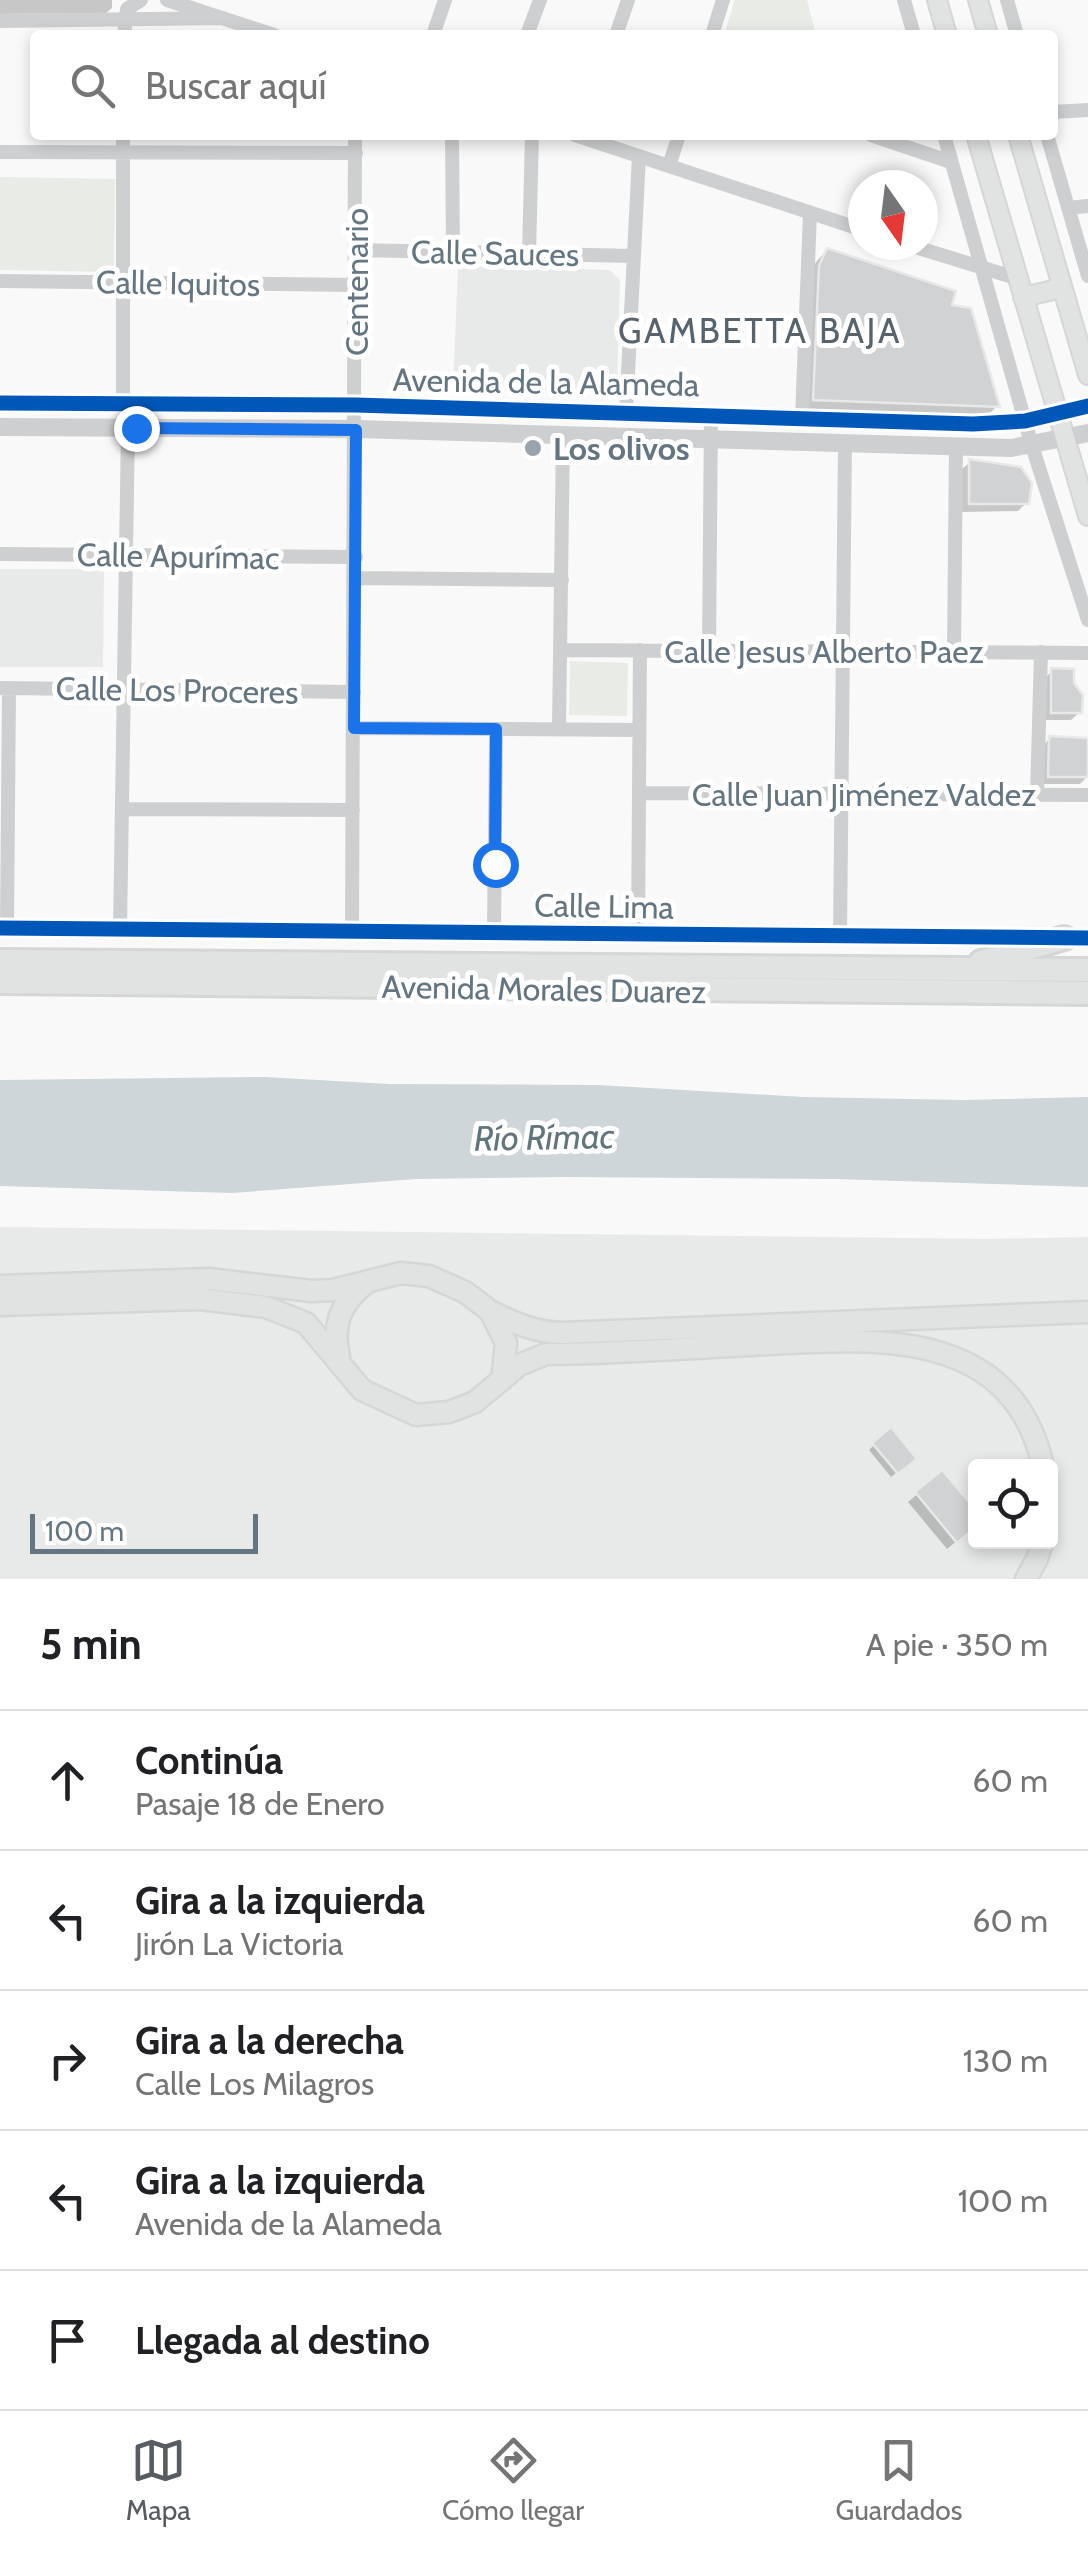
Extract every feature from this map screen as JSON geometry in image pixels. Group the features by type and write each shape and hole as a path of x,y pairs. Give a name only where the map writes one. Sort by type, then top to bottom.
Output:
{"highway":[{"path":"958,969 1076,938"},
{"name":"Avenida Morales Duarez","path":"0,961 1088,970"},
{"name":"Avenida Morales Duarez","path":"0,982 1088,994"}],"main road":[{"path":"937,0 946,30"},
{"path":"978,0 987,30"},
{"path":"977,140 1088,516"},
{"path":"1019,140 1088,375"},
{"path":"1021,288 1062,288"},
{"path":"0,1286 209,1278 312,1291 400,1273 429,1276 466,1292 517,1325 542,1332 1088,1312"},
{"path":"341,1365 336,1321 350,1297 368,1282"},
{"path":"0,1305 200,1298 266,1307 306,1323 362,1390 416,1414 461,1409 519,1365 546,1354 870,1339 951,1355 987,1374 1016,1403 1036,1436 1042,1459"},
{"path":"490,1311 506,1343 502,1380"},
{"path":"1026,1579 1039,1549"}],"street":[{"path":"125,28 127,9 141,0"},
{"path":"167,0 259,30"},
{"path":"435,30 445,0"},
{"path":"530,30 540,0"},
{"path":"618,30 628,0"},
{"path":"714,30 723,0"},
{"path":"904,0 913,30"},
{"path":"1007,0 1016,30"},
{"path":"0,21 125,28 223,18"},
{"path":"1058,112 1088,110"},
{"path":"124,140 124,404"},
{"name":"Centenario","path":"352,931 356,140"},
{"path":"452,140 453,252"},
{"path":"529,254 532,140"},
{"path":"592,140 848,225"},
{"path":"669,166 677,140"},
{"path":"886,140 952,162"},
{"path":"945,140 1032,446 1088,620"},
{"path":"1048,140 1088,276"},
{"path":"0,152 356,153"},
{"path":"626,412 639,156"},
{"path":"1068,208 1088,206"},
{"path":"802,418 810,213"},
{"name":"Calle Sauces","path":"356,250 634,256"},
{"path":"938,254 983,268 1021,288"},
{"name":"Calle Iquitos","path":"0,281 356,286"},
{"name":"Avenida de la Alameda","path":"0,402 356,405 973,424 1025,421 1088,406"},
{"path":"709,650 711,414"},
{"name":"Avenida de la Alameda","path":"0,427 356,430 1032,446 1088,433"},
{"path":"120,929 128,428"},
{"path":"559,729 563,435"},
{"path":"840,936 845,442"},
{"path":"954,652 956,445"},
{"name":"Calle Apurímac","path":"0,554 356,558"},
{"path":"356,578 562,580"},
{"name":"Calle Jesus Alberto Paez","path":"561,650 1088,653"},
{"path":"638,934 640,650"},
{"path":"1037,795 1041,652"},
{"path":"4,688 4,928"},
{"name":"Calle Los Proceres","path":"4,688 354,692"},
{"path":"354,728 639,730"},
{"path":"494,932 496,729"},
{"name":"Calle Juan Jiménez Valdez","path":"639,792 1088,796"},
{"path":"122,809 353,810"},
{"name":"Calle Lima","path":"4,928 1076,938"}],"shaded area":[{"path":"735,0 807,0 815,30 726,30"},
{"path":"0,177 115,179 114,272 0,270"},
{"path":"458,266 610,270 620,280 617,392 453,389"},
{"path":"0,569 104,569 103,667 0,667"},
{"path":"570,661 628,663 627,716 569,715"},
{"path":"0,1227 1088,1237 1088,1579 0,1579"}],"water":[{"name":"Río Rímac","path":"265,1077 389,1084 598,1085 803,1097 1088,1097 1088,1187 836,1179 565,1177 416,1179 232,1193 0,1186 0,1080"}],"building":[{"path":"827,248 848,255 848,260 863,260 956,291 952,305 971,308 1000,407 813,400 819,266"},
{"path":"969,459 1021,467 1032,483 1029,504 969,504"},
{"path":"1051,668 1074,669 1074,683 1083,695 1082,713 1051,713"},
{"path":"1049,736 1088,738 1088,777 1048,777"},
{"path":"891,1427 917,1459 898,1474 872,1443"},
{"path":"942,1470 968,1501 968,1534 957,1543 915,1492"}],"cycle path":[{"path":"0,403 356,405 973,424 1025,421 1088,406"},
{"path":"0,928 1088,938"}],"place":[{"name":"Los olivos","path":"533,448"}],"district":[{"name":"GAMBETTA BAJA","path":"760,330"}],"route":[{"path":"136,428 356,430 354,728 496,729 495,864"}]}
